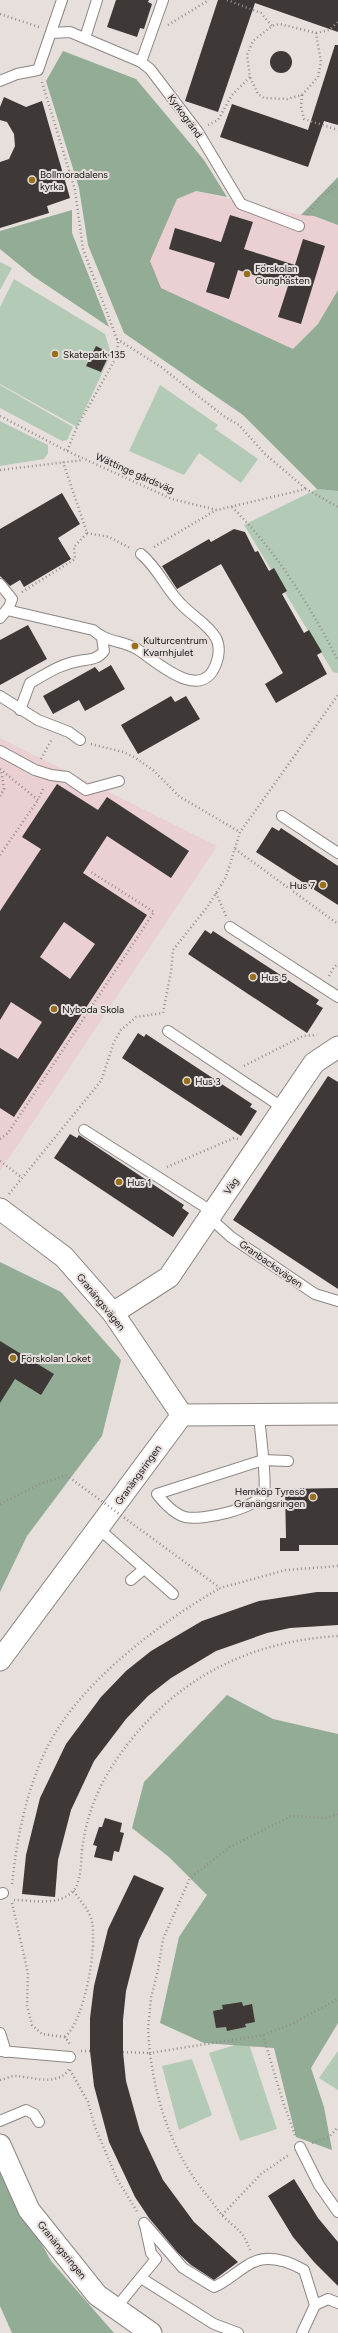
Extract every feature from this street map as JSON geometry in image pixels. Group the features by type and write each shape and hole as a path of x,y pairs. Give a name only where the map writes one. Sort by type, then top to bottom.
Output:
{"street":[{"name":"Väg","path":"113,1313 169,1277 199,1235 209,1217 314,1063 338,1047"},
{"name":"Granängsvägen","path":"4,1202 64,1257 113,1313 182,1415"},
{"path":"182,1415 259,1416 338,1414"},
{"name":"Granängsringen","path":"0,1660 99,1529 182,1415"},
{"name":"Granängsringen","path":"0,2145 29,2210 97,2294 115,2309 151,2333"}],"lane":[{"path":"1,83 17,74 38,70 62,0"},
{"path":"85,38 97,0"},
{"path":"141,62 163,0"},
{"name":"Kyrkogränd","path":"51,32 70,32 141,62 150,69 198,132 241,204 299,226"},
{"path":"0,584 12,598 4,614 93,630 102,638 136,648 178,677 192,681 206,677 214,668 219,655 217,639 210,629 180,604 152,564 141,554"},
{"path":"20,710 30,683 61,665 91,660 100,656 104,651 102,638"},
{"path":"0,696 38,720 69,732 80,740"},
{"path":"0,751 23,764 51,775 67,777 86,790 119,781"},
{"path":"282,816 338,853"},
{"path":"230,927 338,997"},
{"path":"168,1030 283,1108"},
{"name":"Granbacksvägen","path":"84,1130 205,1208 209,1217 231,1237 315,1294 338,1301"},
{"path":"259,1416 262,1460 264,1492 256,1503 207,1518 186,1517 173,1511 157,1494 262,1460 288,1461"},
{"path":"99,1529 173,1594"},
{"path":"131,1580 144,1569"},
{"path":"0,2033 3,2051 72,2054"},
{"path":"0,2121 26,2110 34,2114 39,2122"},
{"path":"300,2147 320,2185 338,2212"},
{"path":"144,2223 183,2268 205,2283 214,2286 228,2281 249,2264 271,2258 282,2260 304,2270 315,2305"},
{"path":"115,2309 156,2259 151,2253 144,2223"},
{"path":"141,2278 214,2324 238,2333"},
{"path":"302,2333 315,2305 328,2299 338,2303"}],"path":[{"path":"155,25 164,27 209,0"},
{"path":"227,0 261,13 272,26"},
{"path":"0,14 51,32"},
{"path":"316,34 321,62 318,76 309,90 302,95 287,99 264,98 258,94 250,77 248,55 253,41 272,26 280,24 316,34 329,30 338,22"},
{"path":"38,70 74,190 83,249 117,338 118,356 77,427 67,451"},
{"path":"218,120 232,95 250,77"},
{"path":"302,95 301,107 304,119 338,130"},
{"path":"299,226 320,198 338,185"},
{"path":"117,338 161,367 225,417 239,425 265,454 306,489 338,507"},
{"name":"Wättinge gårdsväg","path":"0,416 84,460 172,499 217,510 306,489"},
{"path":"0,470 84,460"},
{"path":"63,462 87,532"},
{"path":"231,506 254,530 294,583 324,633 338,661"},
{"path":"87,532 109,537 141,554 217,510"},
{"path":"12,598 75,559 74,547 87,532"},
{"path":"4,1202 21,1177 101,1081 114,1042 122,1030 136,1017 163,1013 171,972 173,950 226,877 240,832 338,695"},
{"path":"42,756 52,737"},
{"path":"80,740 124,752 134,757 153,770 180,798 240,832"},
{"path":"0,769 38,800"},
{"path":"0,769 4,789 0,796"},
{"path":"0,855 38,800 51,775"},
{"path":"235,849 338,924"},
{"path":"0,1140 8,1133 154,912 91,872"},
{"path":"216,892 230,927"},
{"path":"231,1073 303,1036 317,1035"},
{"path":"156,1176 162,1169 189,1155 234,1138 245,1140"},
{"path":"0,1161 21,1177"},
{"path":"0,1504 40,1484 66,1475 220,1588"},
{"path":"338,1566 286,1570 220,1588 186,1608 108,1669 64,1721 45,1751 24,1809 7,1893 13,1900 56,1900 74,1890 79,1879 83,1841 88,1820 102,1782 120,1754 161,1707 196,1680 242,1656 285,1642 338,1636"},
{"path":"249,2264 250,2251 246,2239 240,2229 222,2215 187,2168 160,2106 153,2080 148,2030 151,1998 158,1970 163,1939 190,1878 199,1873 230,1847 291,1816 326,1818 338,1814"},
{"path":"65,2036 75,2025 85,2000 92,1934 92,1921 74,1890"},
{"path":"13,1900 11,1906 28,1973 27,2006 32,2025 42,2034 65,2036"},
{"path":"123,2052 150,2053 263,2035 292,2024 338,1999"},
{"path":"263,2035 282,2099 300,2147"},
{"path":"65,2036 72,2046"},
{"path":"0,2080 13,2076 54,2080 66,2075 69,2069 72,2054 90,2052"},
{"path":"69,2069 88,2102 95,2127 117,2179 144,2223"},
{"path":"222,2215 261,2174 300,2147 330,2137 338,2126"}],"shaded area":[{"name":"Förskolan Gunghästen","path":"195,191 301,215 314,215 338,225 338,290 318,324 294,349 160,288 150,261 177,199"},
{"name":"Nyboda Skola","path":"0,738 217,846 0,1171"}],"green space":[{"path":"63,51 136,79 204,160 227,197 196,191 177,199 150,261 161,288 293,349 318,324 338,290 338,491 317,489 243,415 124,333 88,245 79,188 46,81"},
{"path":"338,177 338,225 314,216 301,215"},
{"path":"72,210 72,233 109,327 33,276 0,249 0,231"},
{"path":"0,262 12,268 0,290"},
{"name":"Skatepark 135","path":"14,279 105,334 111,354 77,427 0,384 0,307"},
{"path":"0,385 73,427 67,440 62,441 0,408"},
{"path":"160,385 218,425 215,429 258,459 241,483 199,453 184,475 129,451"},
{"path":"0,421 48,445 48,453 44,459 0,466"},
{"path":"317,489 338,491 338,673 333,672 244,525"},
{"path":"0,1262 61,1292 121,1360 102,1436 27,1536 0,1592"},
{"path":"227,1695 273,1719 338,1734 338,2023 311,2068 324,2107 332,2150 296,2137 274,2048 204,2043 160,2023 179,1937 207,1895 169,1857 132,1828 144,1782"},
{"path":"248,2041 277,2129 240,2141 209,2053"},
{"path":"338,2051 338,2090 319,2078"},
{"path":"192,2059 212,2115 179,2130 162,2066"},
{"path":"0,2169 51,2261 114,2333 12,2333 0,2306"}],"building":[{"path":"116,0 149,0 148,2 152,4 144,29 140,28 137,37 107,27"},
{"path":"218,0 338,0 338,32 255,3 218,112 185,101"},
{"path":"335,45 338,45 338,125 324,121 308,167 220,137 232,104 308,130"},
{"path":"281,51 285,52 291,58 291,66 285,72 281,73 277,72 271,66 270,62 271,58 277,52"},
{"name":"Bollmoradalens kyrka","path":"4,97 26,107 42,101 70,198 47,206 49,213 0,228 0,162 9,159 15,146 14,134 7,122 0,120 0,107"},
{"path":"230,215 253,222 244,249 295,265 303,239 325,246 301,324 278,317 288,286 238,270 229,299 206,292 215,263 169,249 175,228 221,242"},
{"path":"96,346 110,353 101,372 86,366"},
{"path":"62,493 80,524 58,538 71,559 24,587 20,580 10,586 0,576 0,529"},
{"path":"234,529 245,532 255,552 258,551 269,571 274,568 287,591 282,594 304,633 309,630 322,652 317,655 327,674 276,703 265,684 283,673 221,564 177,589 162,566 209,539 211,542"},
{"path":"28,625 47,659 0,685 0,640"},
{"path":"111,665 125,689 85,711 79,700 53,714 43,696 95,667 99,672"},
{"path":"171,696 175,702 186,696 200,719 138,754 121,725"},
{"path":"57,784 98,810 107,797 189,851 171,878 107,836 83,873 147,915 14,1117 0,1108 0,1048 18,1059 42,1022 11,1002 0,1020 0,911 41,849 22,837","holes":["64,922 95,944 70,979 40,957"]},
{"name":"Hus 7","path":"272,827 279,831 281,828 338,866 338,905 256,852"},
{"name":"Hus 5","path":"205,930 211,934 213,931 319,1000 316,1004 323,1008 307,1033 188,954"},
{"name":"Hus 3","path":"138,1033 144,1037 146,1034 252,1104 250,1107 257,1111 241,1136 122,1058"},
{"path":"328,1076 338,1082 338,1289 233,1220"},
{"name":"Hus 1","path":"70,1134 77,1138 79,1135 184,1205 182,1208 189,1213 173,1237 54,1158"},
{"name":"Förskolan Loket","path":"0,1341 54,1374 41,1395 15,1379 0,1403"},
{"path":"338,1488 338,1545 299,1545 299,1551 280,1551 280,1538 286,1538 285,1489"},
{"path":"317,1592 338,1592 338,1625 290,1628 267,1633 216,1651 171,1678 148,1696 126,1719 94,1761 71,1810 58,1860 55,1897 22,1894 26,1855 40,1798 66,1744 101,1697 126,1671 151,1651 202,1621 259,1601"},
{"path":"105,1818 122,1823 120,1832 124,1833 119,1852 114,1851 112,1861 94,1857 97,1846 93,1845 99,1827 102,1827"},
{"path":"134,1875 164,1888 139,1940 126,1991 123,2020 123,2052 126,2081 140,2131 163,2180 194,2222 238,2262 214,2280 191,2265 178,2253 149,2218 135,2197 109,2142 94,2086 90,2051 90,2018 94,1986 108,1929"},
{"path":"242,2002 243,2006 252,2004 255,2022 245,2024 246,2027 227,2031 226,2027 216,2028 213,2011 223,2009 222,2005"},
{"path":"294,2179 318,2218 338,2242 338,2286 314,2262 293,2237 268,2196"}],"place":[{"name":"Bollmoradalens kyrka","path":"32,180"},
{"name":"Förskolan Gunghästen","path":"247,274"},
{"name":"Skatepark 135","path":"55,354"},
{"name":"Kulturcentrum Kvarnhjulet","path":"135,646"},
{"name":"Hus 7","path":"323,885"},
{"name":"Hus 5","path":"253,977"},
{"name":"Nyboda Skola","path":"54,1009"},
{"name":"Hus 3","path":"187,1081"},
{"name":"Hus 1","path":"119,1182"},
{"name":"Förskolan Loket","path":"13,1358"},
{"name":"Hemköp Tyresö Granängsringen","path":"313,1497"}]}
